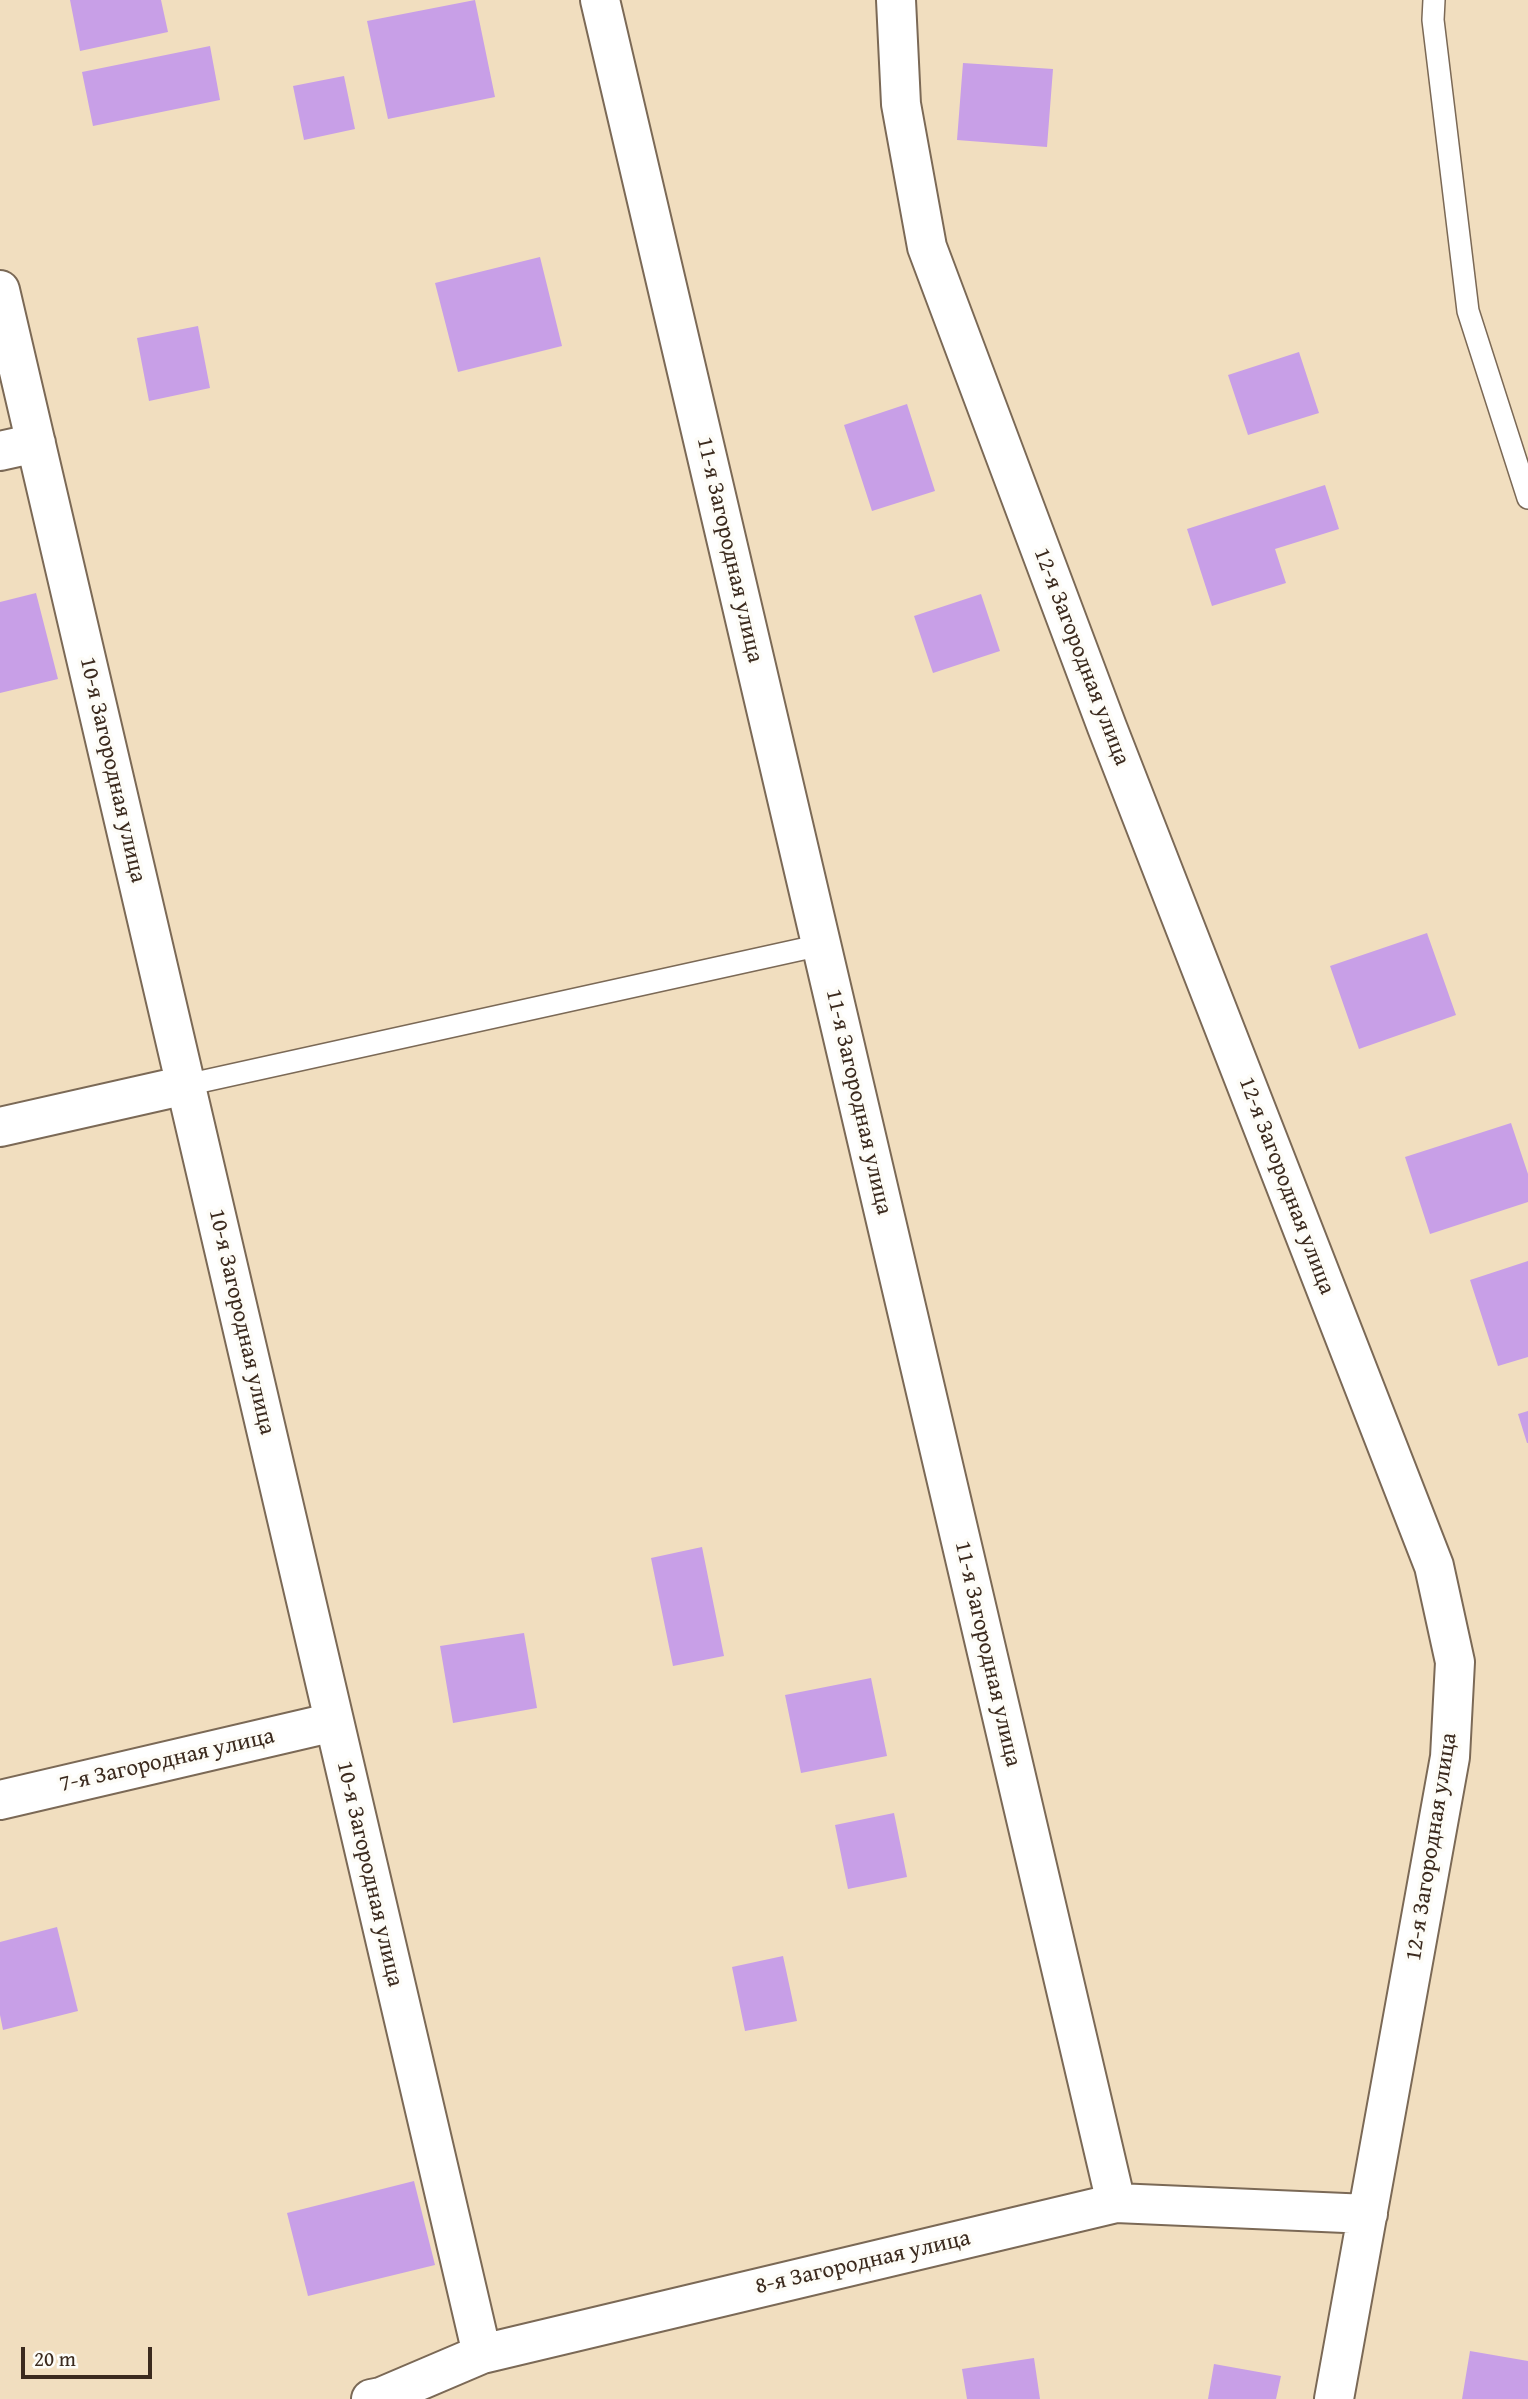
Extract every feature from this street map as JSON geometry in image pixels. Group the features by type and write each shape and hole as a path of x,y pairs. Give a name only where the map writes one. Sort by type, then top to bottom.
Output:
{"street":[{"name":"11-я Загородная улица","path":"600,0 1116,2203"},
{"name":"12-я Загородная улица","path":"896,0 901,104 927,247 1112,740 1434,1566 1455,1662 1451,1758 1334,2399"},
{"name":"10-я Загородная улица","path":"0,290 18,447 186,1086 481,2354"},
{"path":"0,1127 186,1086"},
{"name":"7-я Загородная улица","path":"0,1800 334,1722"},
{"name":"8-я Загородная улица","path":"371,2399 481,2354 1116,2203 1368,2214"}],"lane":[{"path":"1434,0 1433,20 1468,311 1528,498"},
{"path":"186,1086 821,944"}],"building":[{"path":"70,0 161,0 168,32 80,51"},
{"path":"475,0 495,97 388,119 367,21"},
{"path":"210,46 220,100 93,126 82,72"},
{"path":"963,63 1053,69 1047,147 957,140"},
{"path":"344,76 355,129 304,140 293,86"},
{"path":"540,257 562,346 458,372 435,283"},
{"path":"198,326 210,388 149,401 137,338"},
{"path":"1299,352 1319,413 1248,435 1228,375"},
{"path":"907,404 935,491 872,511 844,425"},
{"path":"1325,485 1339,529 1275,549 1286,583 1212,606 1187,529"},
{"path":"36,593 58,679 0,693 0,602"},
{"path":"981,594 1000,651 933,673 914,616"},
{"path":"1427,933 1456,1015 1359,1049 1330,966"},
{"path":"1511,1123 1528,1174 1528,1202 1430,1234 1405,1157"},
{"path":"1528,1261 1528,1357 1498,1366 1470,1280"},
{"path":"1528,1411 1528,1443 1527,1443 1518,1414"},
{"path":"702,1547 724,1656 673,1666 651,1558"},
{"path":"524,1633 537,1708 453,1723 440,1646"},
{"path":"871,1678 887,1756 801,1773 785,1695"},
{"path":"894,1813 907,1877 848,1889 835,1825"},
{"path":"57,1927 78,2011 3,2030 0,2015 0,1942"},
{"path":"783,1956 797,2021 745,2031 732,1967"},
{"path":"414,2181 435,2265 308,2296 287,2213"},
{"path":"1470,2351 1528,2361 1528,2399 1462,2399"},
{"path":"1034,2358 1040,2399 967,2399 962,2369"},
{"path":"1214,2364 1281,2376 1276,2399 1208,2399"}]}
